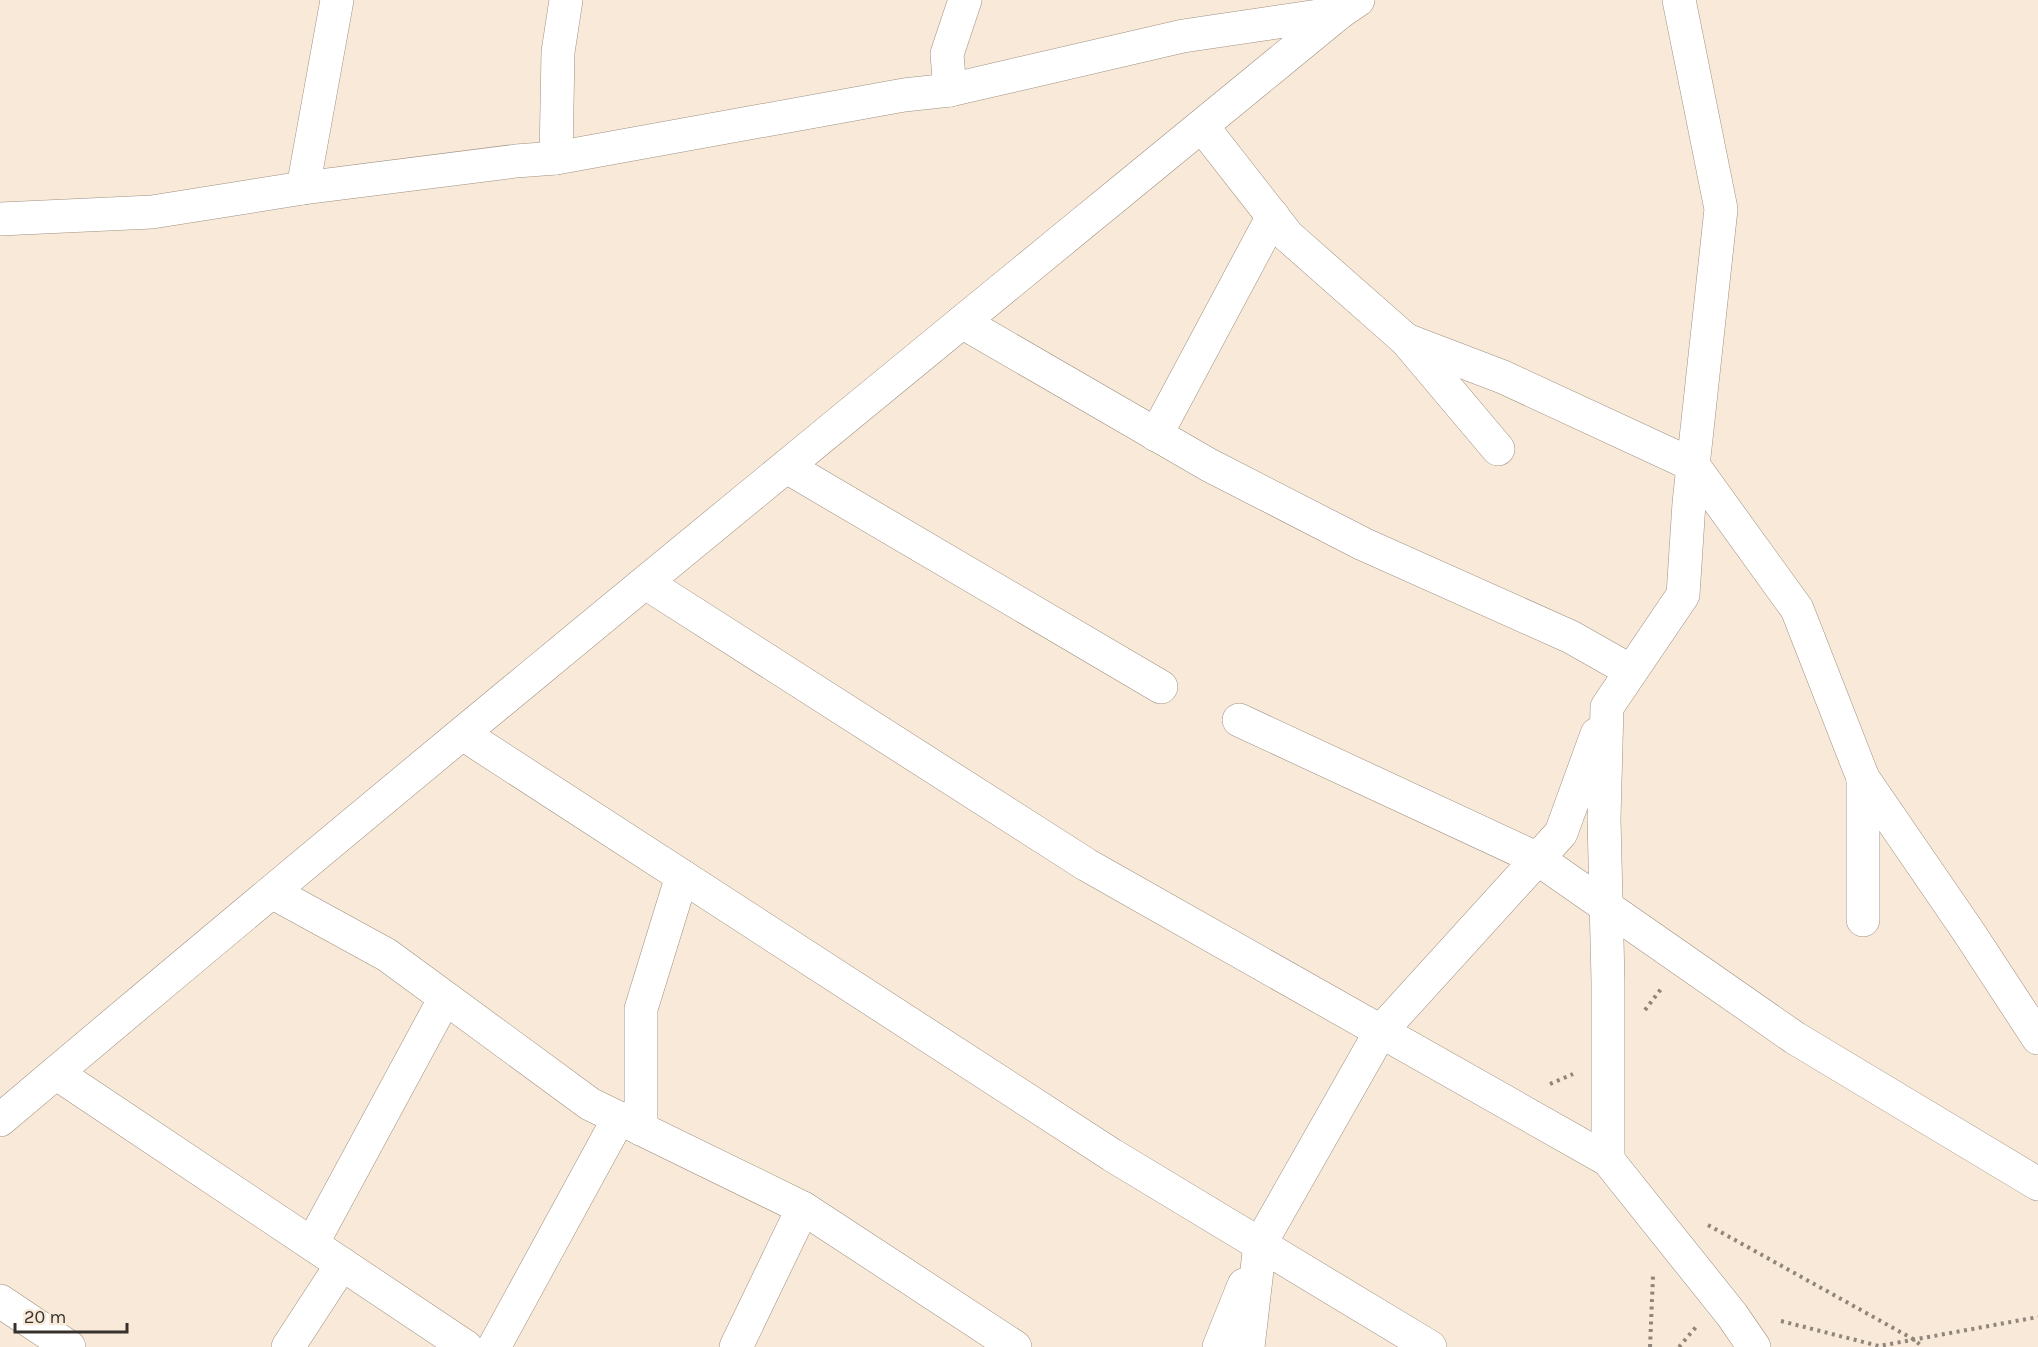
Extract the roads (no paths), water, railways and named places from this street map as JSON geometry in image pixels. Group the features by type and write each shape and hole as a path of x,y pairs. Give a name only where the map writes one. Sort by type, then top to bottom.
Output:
{"street":[{"path":"303,188 337,0"},
{"path":"556,158 558,51 566,0"},
{"path":"950,90 947,54 965,0"},
{"path":"1219,1347 1260,1244 1381,1031 1562,833 1607,707 1683,595 1693,465 1721,208 1679,0"},
{"path":"0,219 152,212 303,188 556,158 904,95 950,90 1183,36 1349,6"},
{"path":"0,1120 463,734 1349,6"},
{"path":"1202,126 1288,236 1406,340 1498,449"},
{"path":"1156,435 1273,216"},
{"path":"962,322 1209,465 1363,544 1571,637 1631,671"},
{"path":"1406,340 1503,377 1693,465 1797,609 1863,778 2038,1038"},
{"path":"787,467 1161,687"},
{"path":"646,583 1087,865 1608,1160 1732,1315 1754,1347"},
{"path":"1607,707 1604,819 1608,1160"},
{"path":"1239,720 1538,859 1795,1038 2038,1184"},
{"path":"463,734 1112,1155 1430,1347"},
{"path":"1863,778 1863,920"},
{"path":"494,1347 630,1124 641,1009 682,876"},
{"path":"272,892 387,955 590,1104 803,1208 1006,1345"},
{"path":"312,1244 445,998"},
{"path":"56,1073 466,1347"},
{"path":"736,1347 803,1208"},
{"path":"1248,1347 1260,1244"},
{"path":"288,1347 342,1264"},
{"path":"0,1301 69,1347"}]}
